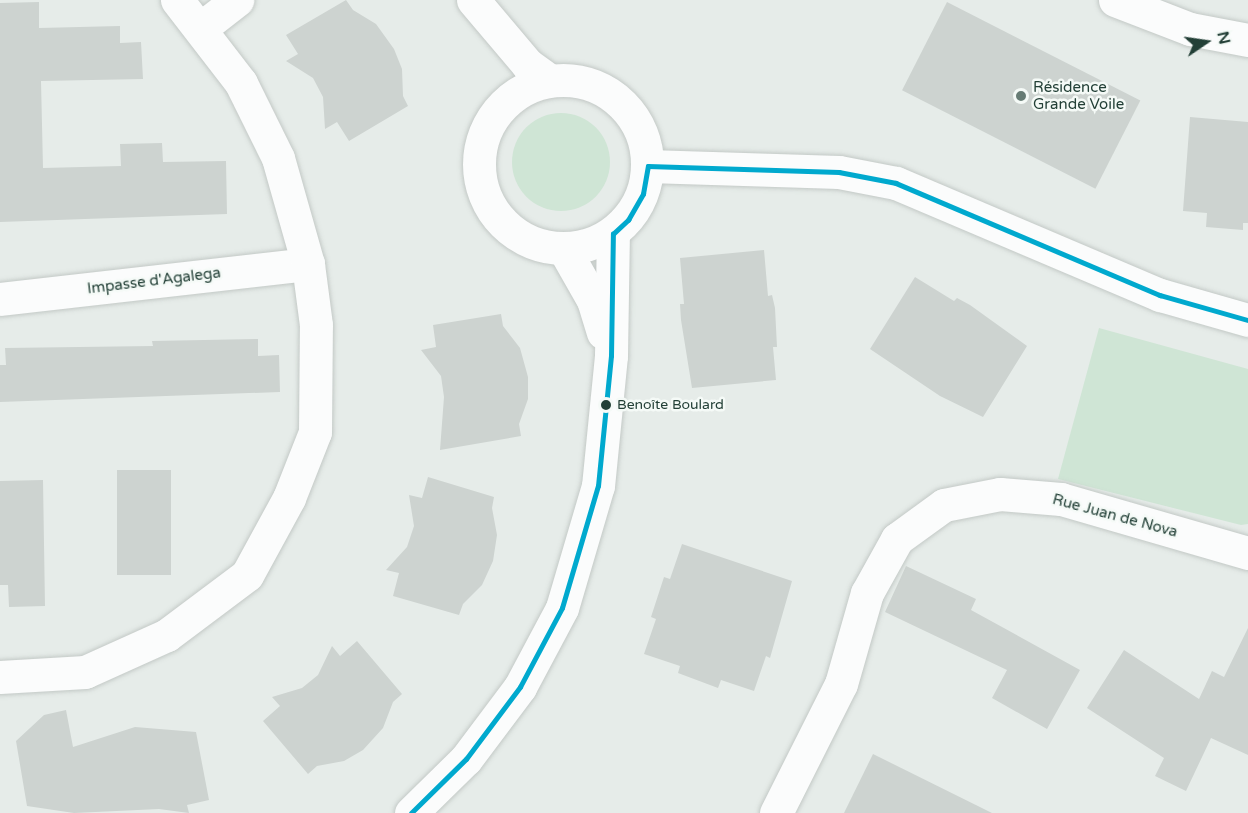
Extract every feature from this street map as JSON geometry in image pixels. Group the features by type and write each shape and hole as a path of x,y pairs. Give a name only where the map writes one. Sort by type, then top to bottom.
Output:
{"street":[{"path":"0,678 85,672 167,635 247,575 289,498 315,432 316,325 308,264 278,158 241,83 201,28 177,0"},
{"path":"201,28 237,0"},
{"path":"1115,0 1190,29 1248,40"},
{"path":"479,9 528,64 549,80"},
{"path":"479,9 504,72 507,100"},
{"path":"549,80 590,84 619,100 634,118 645,141 648,166 643,194 628,220 613,234 585,246 564,249 538,245 514,234 496,215 483,193 479,167 482,141 493,117 507,100 549,80"},
{"path":"648,166 839,172 896,183 1160,295 1248,320"},
{"path":"411,813 466,759 513,696 562,608 598,486 611,356 613,234"},
{"path":"564,249 593,300 611,356"},
{"name":"Impasse d'Agalega","path":"0,299 308,264"},
{"name":"Rue Juan de Nova","path":"776,813 841,684 867,593 897,539 944,506 1000,494 1061,499 1248,553"}],"green space":[{"path":"561,113 580,117 595,128 606,143 610,162 606,181 595,196 580,207 561,211 542,207 527,196 516,181 512,162 516,143 527,128 542,117"},
{"path":"1099,328 1248,369 1248,524 1241,525 1058,479"}],"building":[{"path":"346,0 353,10 376,24 394,49 402,69 403,96 408,106 349,141 337,122 325,129 323,97 313,78 286,61 298,54 286,35"},
{"path":"39,2 39,28 120,26 120,43 141,42 143,79 41,81 43,168 121,166 120,144 162,143 163,162 226,161 227,214 0,222 0,3"},
{"name":"Résidence Grande Voile","path":"947,2 1140,101 1095,189 902,90"},
{"path":"1190,117 1248,122 1248,223 1243,223 1243,230 1206,227 1207,213 1183,211"},
{"path":"764,250 768,296 772,295 775,308 777,347 773,347 776,380 692,388 681,320 680,304 684,304 680,258"},
{"path":"915,277 954,301 957,298 970,305 1027,346 983,417 940,396 870,349"},
{"path":"501,314 503,326 520,348 528,377 528,399 519,424 521,436 440,450 444,397 441,376 421,350 436,347 433,325"},
{"path":"258,339 258,356 279,355 280,392 0,402 0,365 6,365 5,348 153,346 152,341"},
{"path":"117,470 171,470 171,575 117,575"},
{"path":"428,477 494,497 492,508 497,535 493,561 482,585 463,604 459,615 393,596 399,573 386,570 407,547 414,526 409,495 422,498"},
{"path":"43,480 45,606 9,607 8,585 0,585 0,481"},
{"path":"682,544 792,581 770,658 766,656 754,691 721,680 718,688 678,673 680,666 644,654 656,619 651,617 664,577 670,579"},
{"path":"906,566 976,599 971,610 1080,670 1047,729 992,698 1007,670 885,612"},
{"path":"1248,628 1248,755 1211,738 1186,791 1155,776 1164,758 1087,708 1124,650 1199,699 1212,671 1224,677"},
{"path":"357,641 402,694 393,702 383,728 363,750 344,761 317,766 308,774 263,721 280,706 272,697 302,688 318,675 332,646 340,656"},
{"path":"66,710 73,747 135,727 196,732 209,800 187,805 189,813 159,809 74,813 27,806 16,741 44,715"},
{"path":"873,754 992,813 844,813"}],"transit line":[{"path":"411,813 466,759 520,687 562,608 598,486 611,356 613,234 628,220 643,194 648,166 839,172 896,183 1160,295 1248,320"}],"place":[{"name":"Résidence Grande Voile","path":"1021,96"},
{"name":"Benoîte Boulard","path":"606,405"}]}
